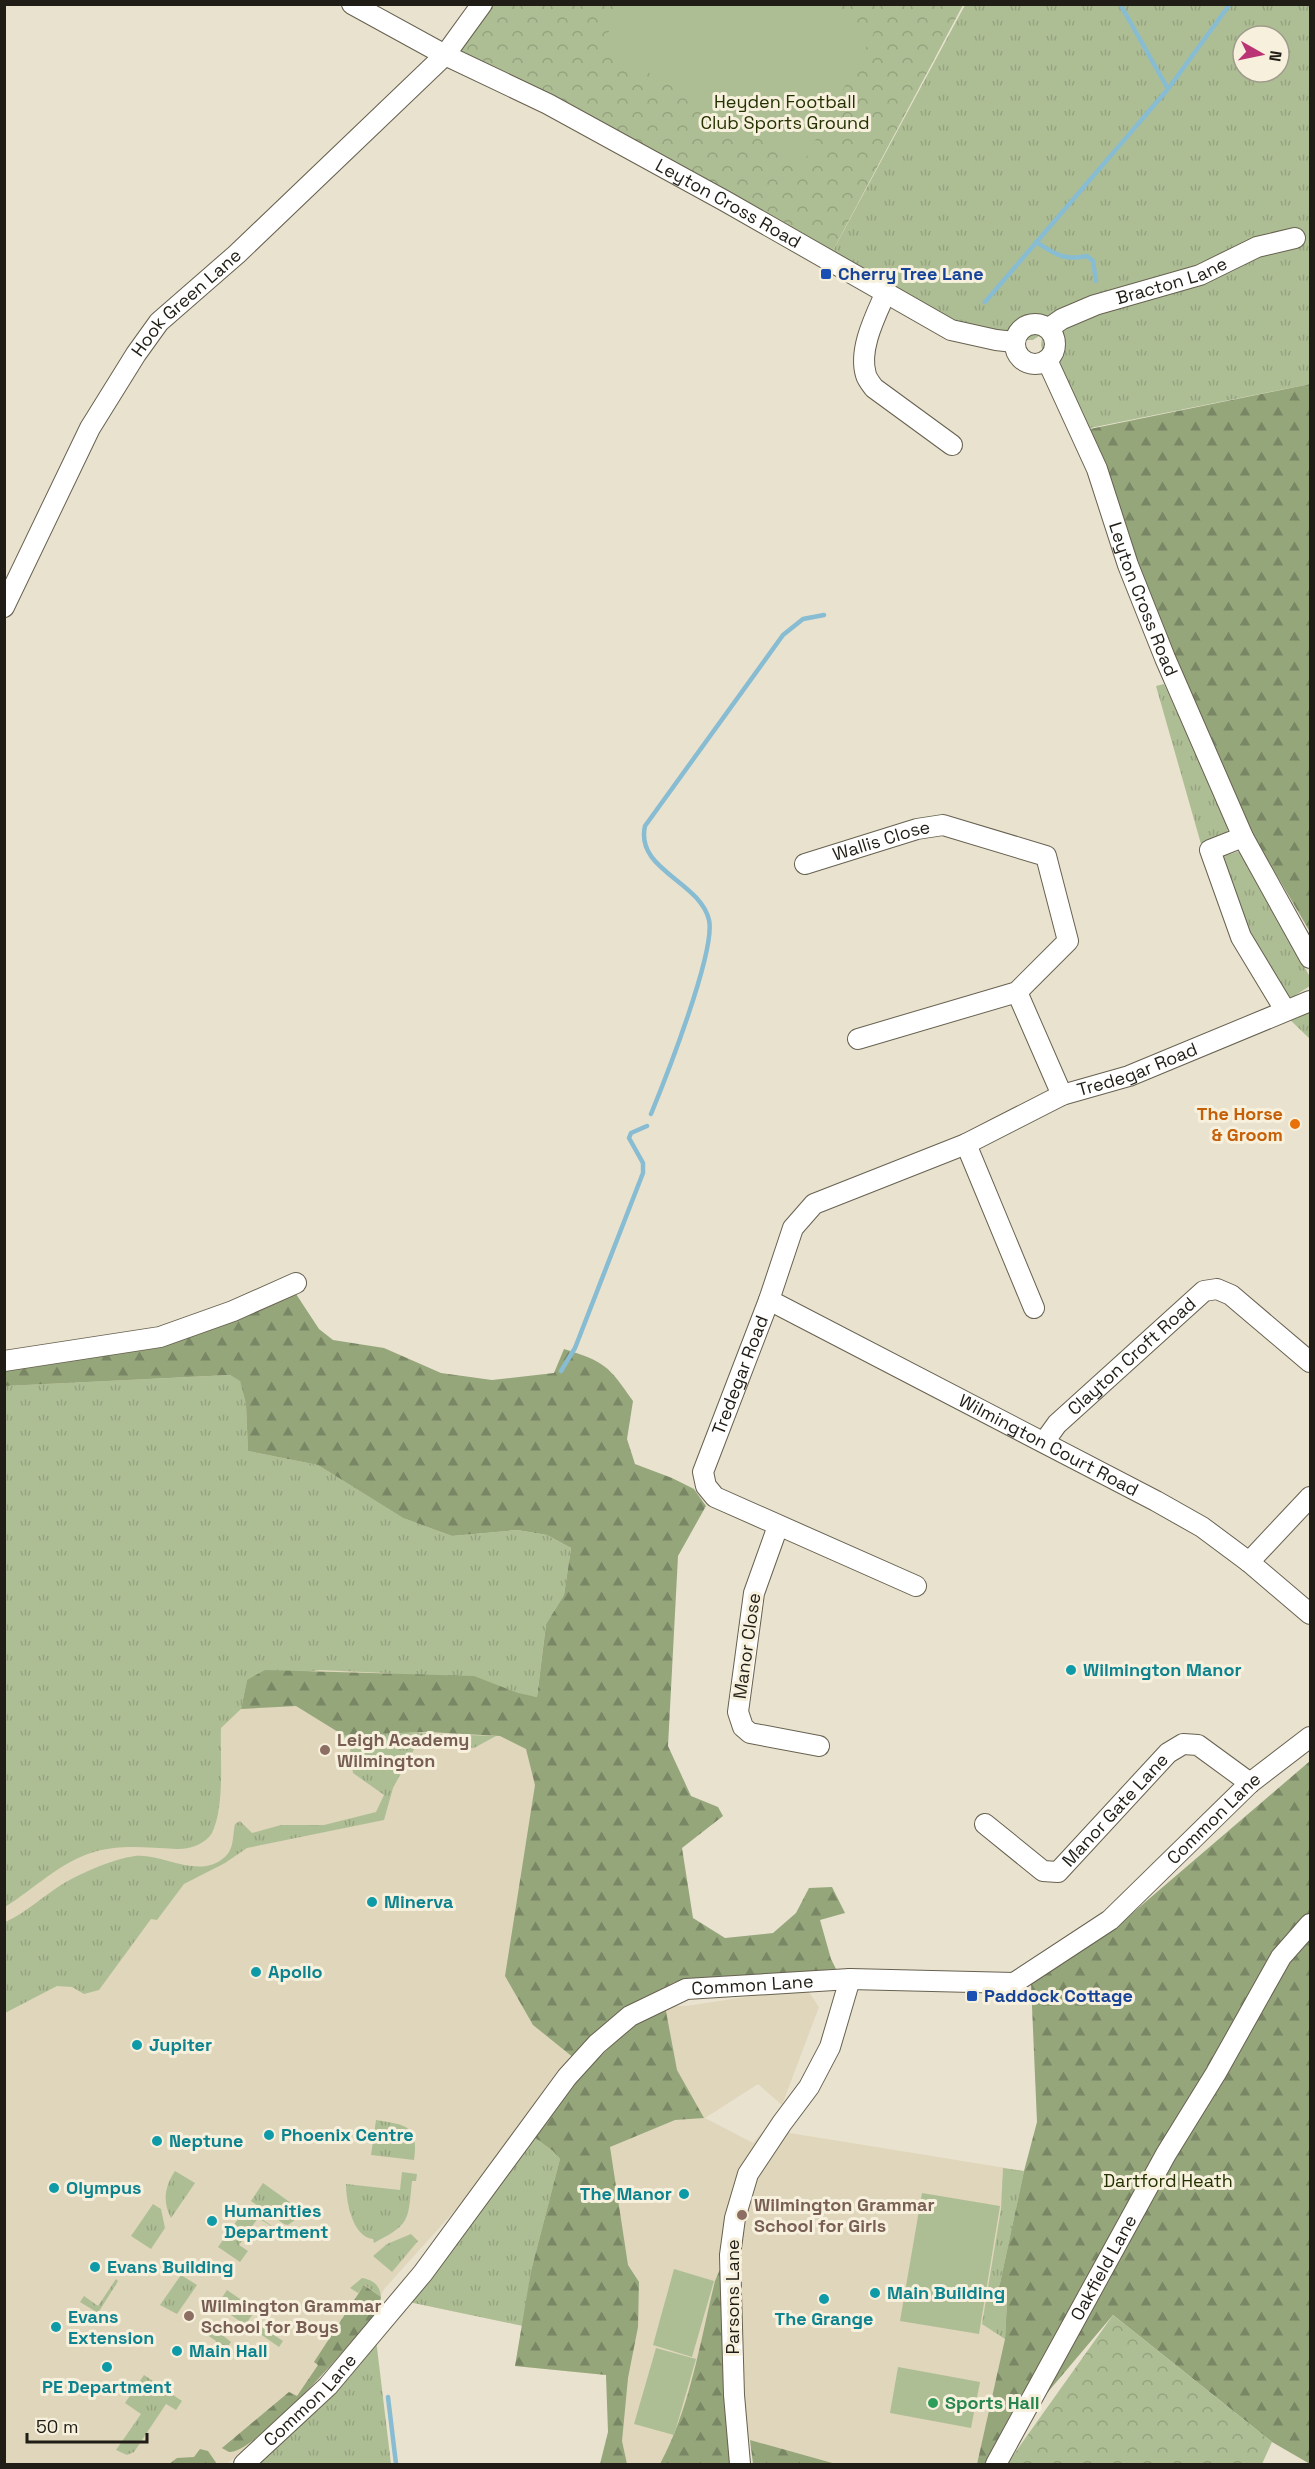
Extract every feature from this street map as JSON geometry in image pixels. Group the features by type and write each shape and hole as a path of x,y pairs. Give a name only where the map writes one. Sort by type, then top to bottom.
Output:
{"street":[{"name":"Leyton Cross Road","path":"352,4 445,55 548,104 951,330 1014,342"},
{"name":"Hook Green Lane","path":"4,607 90,428 159,322 237,255 445,55 482,4"},
{"name":"Bracton Lane","path":"1049,328 1095,305 1200,275 1257,248 1295,238"},
{"path":"886,292 872,325 865,353 866,376 874,388 952,445"},
{"path":"1039,324 1049,328 1054,344 1053,352 1047,360 1035,364 1024,361 1017,353 1014,342 1018,333 1028,325 1039,324"},
{"name":"Leyton Cross Road","path":"1047,360 1097,469 1136,586 1243,837 1311,958"},
{"name":"Wallis Close","path":"804,864 917,829 943,825 1046,856 1068,941 1017,992 858,1039"},
{"path":"1243,837 1210,850 1241,937 1285,1010"},
{"path":"1017,992 1062,1095"},
{"name":"Tredegar Road","path":"916,1586 715,1497 706,1486 704,1472 769,1300 793,1228 814,1204 966,1144 1062,1095 1129,1076 1311,1001"},
{"path":"966,1144 1034,1308"},
{"path":"4,1361 160,1337 233,1311 296,1283"},
{"name":"Clayton Croft Road","path":"1044,1442 1057,1424 1204,1291 1217,1289 1231,1295 1311,1362"},
{"name":"Wilmington Court Road","path":"769,1300 1044,1442 1202,1527 1250,1562 1311,1614"},
{"path":"1250,1562 1311,1497"},
{"name":"Manor Close","path":"778,1526 754,1593 738,1712 743,1727 750,1733 819,1746"},
{"name":"Common Lane","path":"244,2464 335,2378 423,2273 567,2077 597,2044 630,2016 686,1989 850,1979 1014,1983 1110,1920 1250,1783 1311,1737"},
{"name":"Manor Gate Lane","path":"985,1824 1043,1871 1058,1872 1168,1754 1183,1744 1198,1745 1250,1783"},
{"name":"Oakfield Lane","path":"996,2464 1166,2154 1216,2073 1281,1957 1311,1924"},
{"name":"Parsons Lane","path":"740,2464 734,2395 730,2255 735,2218 748,2174 809,2088 830,2048 850,1979"}],"shaded area":[{"name":"Leigh Academy Wilmington","path":"5,1370 379,1392 641,1998 594,2030 569,2058 546,2087 509,2144 468,2196 385,2288 381,2294 379,2308 368,2324 296,2403 227,2464 5,2464"},
{"name":"Wilmington Grammar School for Girls","path":"806,1988 819,2007 782,2105 758,2084 705,2118 753,2143 765,2129 1024,2171 999,2288 1007,2301 1005,2339 977,2464 836,2464 750,2440 717,2435 670,2447 660,2464 620,2464 606,2375 515,2366 523,2326 404,2301 665,2006 686,2006"}],"green space":[{"path":"625,4 824,5 874,33 803,163 601,45"},
{"name":"Heyden Football Club Sports Ground","path":"484,5 963,5 829,258 446,54"},
{"path":"965,5 1310,5 1310,384 1080,430 1045,360 1041,345 1042,338 1039,336 1033,340 996,340 966,333 829,258"},
{"path":"1310,384 1310,932 1256,840 1172,657 1080,431"},
{"path":"1164,684 1229,827 1225,836 1201,844 1156,686"},
{"path":"1240,851 1310,977 1310,986 1291,998 1287,998 1239,916 1220,857"},
{"path":"1310,1008 1310,1039 1286,1016"},
{"path":"296,1294 319,1329 333,1340 384,1348 441,1373 492,1380 554,1373 564,1349 589,1358 611,1372 633,1401 627,1439 635,1464 694,1489 706,1506 678,1556 668,1746 691,1796 718,1807 723,1816 682,1848 693,1918 725,1938 773,1933 796,1913 809,1888 832,1887 845,1913 820,1920 836,1969 675,1982 646,1997 574,2058 533,2025 505,1976 535,1785 526,1749 500,1736 428,1732 343,1735 296,1706 241,1709 247,1680 265,1670 474,1676 518,1693 537,1697 546,1624 564,1595 571,1548 547,1535 517,1530 452,1536 403,1518 318,1465 248,1451 246,1404 240,1381 230,1375 5,1386 5,1366 188,1332"},
{"path":"230,1375 240,1380 246,1404 248,1451 318,1465 403,1518 452,1536 517,1530 547,1535 571,1548 564,1595 546,1624 537,1697 385,1673 320,1670 247,1680 241,1709 221,1728 219,1809 209,1837 196,1846 186,1848 125,1847 82,1856 59,1869 5,1907 5,1386"},
{"path":"382,1732 496,1736 474,1748 419,1740 393,1788 384,1820 247,1848 225,1863 184,1884 157,1920 151,1919 99,1990 84,1994 72,1987 57,1986 5,2013 5,1922 66,1882 118,1860 145,1856 190,1866 211,1865 229,1853 235,1824 240,1821 252,1833 281,1825 324,1825 376,1812 384,1795 353,1773 350,1748 343,1735"},
{"name":"Dartford Heath","path":"1310,1761 1310,2464 1272,2442 1113,2315 987,2464 977,2464 1005,2339 1007,2301 999,2288 1037,2122 1031,1983 1122,1922"},
{"path":"665,2006 677,2070 704,2118 675,2120 610,2147 628,2265 639,2282 638,2327 628,2378 622,2441 627,2464 600,2464 608,2432 606,2375 515,2366 531,2271 560,2159 531,2135 566,2088 634,2025"},
{"path":"376,2120 395,2123 412,2133 415,2148 414,2160 371,2155"},
{"path":"531,2135 560,2159 531,2271 523,2326 404,2301"},
{"path":"1003,2168 1024,2171 999,2288 1007,2301 1005,2339 982,2324 1001,2209"},
{"path":"175,2171 195,2183 171,2218 166,2206 166,2194"},
{"path":"402,2172 417,2174 416,2181 412,2181 408,2214 401,2226 374,2243 373,2239 366,2237 355,2225 347,2199 346,2184 400,2190"},
{"path":"263,2183 305,2213 288,2225 251,2201"},
{"path":"922,2193 1000,2206 979,2334 900,2321"},
{"path":"153,2204 161,2209 165,2228 151,2249 131,2236"},
{"path":"246,2208 279,2231 258,2218 239,2245 248,2251 240,2262 218,2247"},
{"path":"411,2234 418,2241 392,2272 373,2256 387,2244"},
{"path":"721,2267 724,2296 724,2395 734,2464 660,2464 687,2398 715,2281"},
{"path":"674,2269 714,2281 692,2357 653,2345"},
{"path":"181,2275 197,2285 177,2314 160,2305"},
{"path":"362,2278 376,2284 381,2297 365,2285 358,2293 350,2288"},
{"path":"116,2279 118,2281 98,2313 80,2302 84,2296 98,2306"},
{"path":"364,2285 381,2297 379,2308 331,2366 262,2434 243,2447 229,2452 222,2448 289,2392 297,2396 318,2365 314,2362"},
{"path":"227,2290 256,2310 245,2325 217,2305"},
{"path":"1113,2315 1272,2442 1262,2464 1007,2464"},
{"path":"253,2321 283,2341 279,2347 250,2327"},
{"path":"206,2322 231,2342 225,2351 215,2344 216,2341 200,2330"},
{"path":"375,2331 391,2464 245,2464"},
{"path":"656,2348 696,2359 674,2435 634,2424"},
{"path":"898,2367 980,2382 971,2428 890,2413"},
{"path":"144,2375 182,2401 176,2410 166,2404 134,2452 127,2455 116,2450 141,2414 125,2403"},
{"path":"750,2440 836,2464 753,2464"},
{"path":"200,2449 208,2451 217,2464 169,2464 177,2458 194,2457"}],"waterway":[{"path":"985,302 1168,89 1120,4"},
{"path":"1168,89 1230,4"},
{"path":"1036,242 1066,257 1087,256 1093,261 1096,281"},
{"path":"651,1114 697,986 705,959 709,920 694,895 658,865 650,854 645,841 645,826 783,635 803,619 824,615"},
{"path":"561,1371 575,1348 643,1173 643,1163 629,1138 631,1133 647,1126"},
{"path":"388,2397 396,2464"}],"place":[{"name":"Cherry Tree Lane","path":"826,274"},
{"name":"The Horse & Groom","path":"1295,1124"},
{"name":"Wilmington Manor","path":"1071,1670"},
{"name":"Leigh Academy Wilmington","path":"325,1750"},
{"name":"Minerva","path":"372,1902"},
{"name":"Apollo","path":"256,1972"},
{"name":"Paddock Cottage","path":"972,1996"},
{"name":"Jupiter","path":"137,2045"},
{"name":"Phoenix Centre","path":"269,2135"},
{"name":"Neptune","path":"157,2141"},
{"name":"Olympus","path":"54,2188"},
{"name":"The Manor","path":"684,2194"},
{"name":"Wilmington Grammar School for Girls","path":"742,2215"},
{"name":"Humanities Department","path":"212,2221"},
{"name":"Evans Building","path":"95,2267"},
{"name":"Main Building","path":"875,2293"},
{"name":"The Grange","path":"824,2299"},
{"name":"Wilmington Grammar School for Boys","path":"189,2316"},
{"name":"Evans Extension","path":"56,2327"},
{"name":"Main Hall","path":"177,2351"},
{"name":"PE Department","path":"107,2367"},
{"name":"Sports Hall","path":"933,2403"}]}
